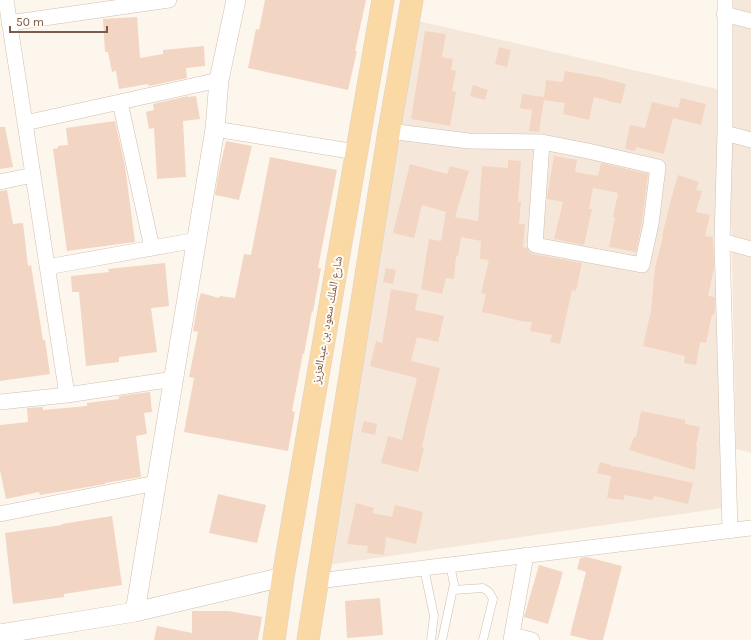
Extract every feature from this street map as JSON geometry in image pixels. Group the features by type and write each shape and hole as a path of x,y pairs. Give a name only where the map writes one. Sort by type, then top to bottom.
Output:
{"main road":[{"name":"شارع الملك سعود بن عبدالعزيز","path":"274,640 283,577 383,0"},
{"path":"308,640 389,132 412,0"}],"street":[{"path":"6,0 67,395"},
{"path":"9,23 169,0"},
{"path":"135,612 215,128 219,80 236,0"},
{"path":"730,531 722,241 725,7 751,21"},
{"path":"25,123 219,80"},
{"path":"120,102 152,248"},
{"path":"215,128 356,152"},
{"path":"389,132 468,141 542,142 588,151 658,168 651,224 642,265 535,245 542,142"},
{"path":"724,133 751,140"},
{"path":"0,182 33,175"},
{"path":"47,267 197,240"},
{"path":"722,241 751,249"},
{"path":"0,402 67,395 174,379"},
{"path":"0,514 156,484"},
{"path":"318,581 751,528"},
{"path":"526,555 512,637 532,640"},
{"path":"0,634 135,612 283,577"}],"lane":[{"path":"442,640 454,584 450,565"},
{"path":"424,568 434,616 431,640"},
{"path":"453,590 483,588 489,592 493,599 483,640"}],"shaded area":[{"path":"731,0 751,0 751,453 736,449 729,121"},
{"path":"418,21 717,89 723,508 328,565"}],"building":[{"path":"265,0 366,0 348,90 248,68 256,29 259,30"},
{"path":"137,17 140,58 163,54 163,50 204,46 205,66 186,68 187,78 149,86 148,84 119,89 116,71 112,72 108,52 105,52 103,19"},
{"path":"425,31 446,34 442,57 453,59 451,70 456,71 452,91 456,92 450,126 411,119"},
{"path":"499,47 511,50 507,67 495,64"},
{"path":"565,71 599,77 626,84 621,104 594,97 589,120 563,114 565,103 544,100 539,132 529,131 532,110 520,108 522,94 544,97 546,80 563,82"},
{"path":"473,85 488,90 485,100 470,96"},
{"path":"188,96 196,96 200,119 183,121 186,177 157,179 154,128 149,129 146,112 154,110 153,104"},
{"path":"681,98 706,104 701,125 673,118 664,154 636,147 635,151 625,149 630,125 645,128 652,102 678,108"},
{"path":"115,121 125,166 135,242 67,251 53,149 58,148 58,146 68,145 66,128"},
{"path":"0,127 5,127 13,167 0,169"},
{"path":"226,141 252,146 239,200 215,195"},
{"path":"554,156 577,160 575,172 598,176 601,163 648,174 642,222 636,252 609,247 618,193 593,188 589,209 592,209 584,245 554,239 563,202 547,199"},
{"path":"270,157 337,170 318,268 321,268 313,312 312,311 292,411 295,412 288,451 184,432 194,378 189,377 198,332 193,331 198,302 201,293 219,298 220,296 235,298 244,254 251,255"},
{"path":"508,160 521,161 518,202 521,202 519,224 525,224 523,247 527,248 529,252 533,254 582,263 576,291 572,290 560,344 550,342 552,335 530,331 532,322 482,312 486,294 481,293 489,260 480,259 481,241 461,237 458,256 456,256 454,279 446,278 442,294 421,289 429,239 441,241 446,212 422,205 414,238 393,233 410,164 447,174 450,166 469,171 455,217 478,221 482,166 508,168"},
{"path":"678,175 699,182 696,190 702,191 696,212 710,215 705,236 713,237 714,268 708,296 715,297 715,310 714,315 712,315 706,343 700,342 696,365 684,363 685,356 643,346 651,311 655,268"},
{"path":"7,190 13,224 23,223 28,266 31,265 50,374 0,381 0,191"},
{"path":"165,263 169,306 151,308 157,352 119,357 119,362 86,366 79,292 72,292 71,276 109,272 108,269"},
{"path":"386,268 396,270 393,284 383,282"},
{"path":"391,289 418,294 415,310 444,316 438,342 417,337 411,361 440,368 422,447 424,448 418,472 381,463 388,436 402,440 417,378 370,366 376,341 382,343"},
{"path":"150,392 152,412 144,413 147,434 136,436 141,477 40,495 39,492 6,499 0,470 0,425 28,422 27,408 43,407 43,410 87,406 87,403 119,399 119,396"},
{"path":"641,411 685,420 685,424 700,427 696,446 695,470 629,450 634,437 636,437"},
{"path":"364,421 377,424 375,435 361,432"},
{"path":"600,462 611,466 693,483 688,504 654,496 653,500 624,495 624,500 607,498 611,476 597,473"},
{"path":"218,494 266,505 257,543 209,533"},
{"path":"356,503 374,508 373,513 392,517 395,505 423,512 416,544 386,537 384,555 367,553 368,546 347,544"},
{"path":"112,516 122,585 64,594 64,597 13,604 5,533"},
{"path":"587,557 622,566 603,640 589,640 570,635 586,572 577,569 580,558"},
{"path":"539,565 563,572 548,624 524,617"},
{"path":"380,598 383,635 347,638 345,601"},
{"path":"192,611 229,611 262,617 258,640 154,640 157,626 192,633"}]}
